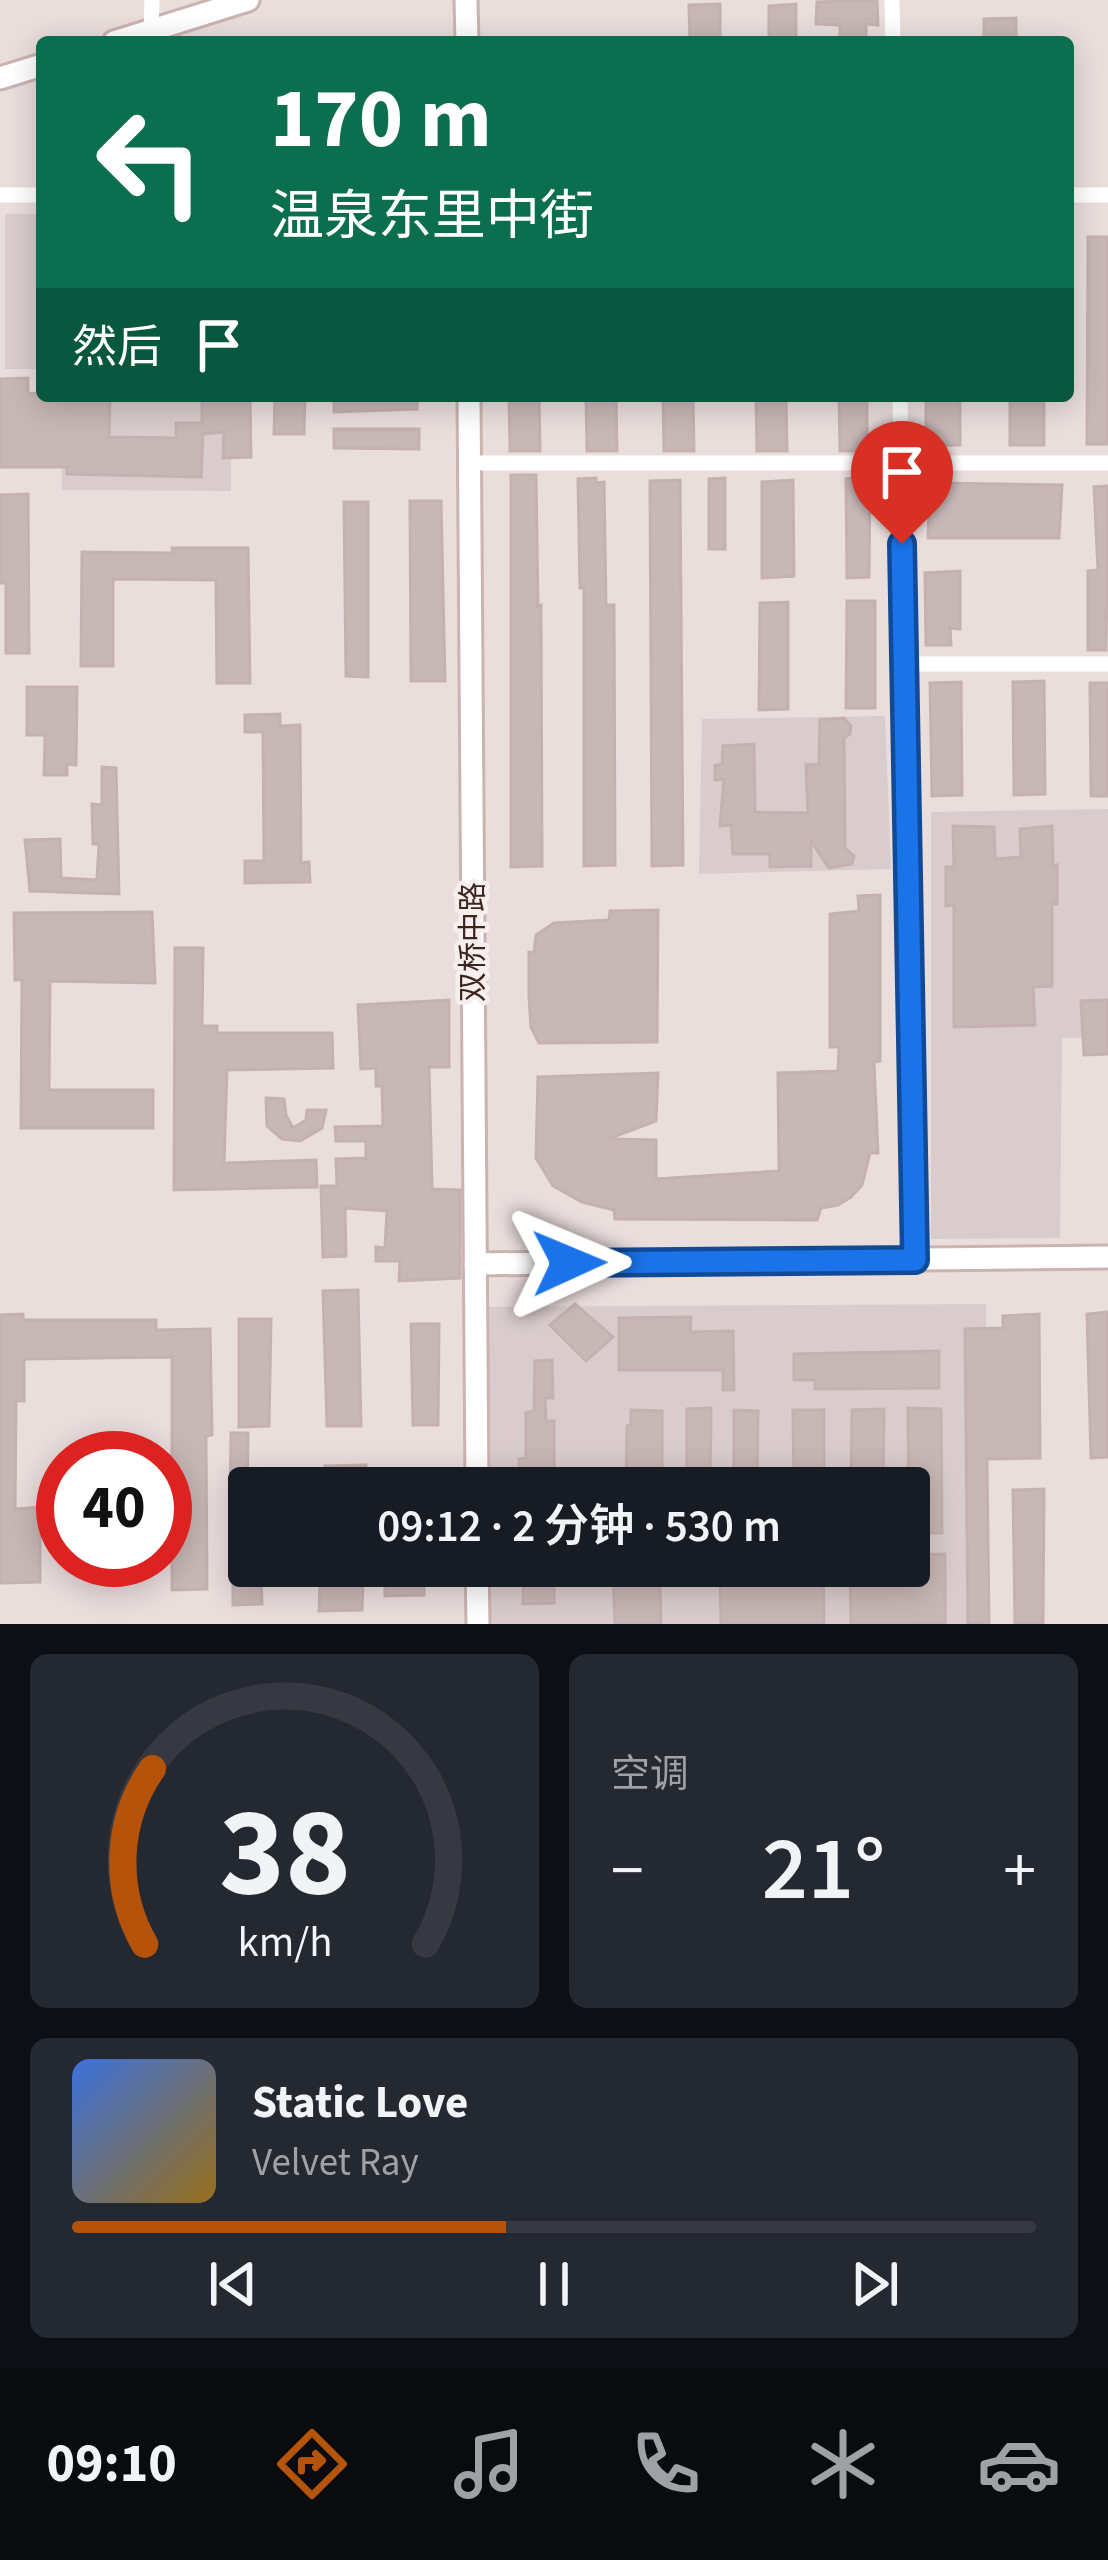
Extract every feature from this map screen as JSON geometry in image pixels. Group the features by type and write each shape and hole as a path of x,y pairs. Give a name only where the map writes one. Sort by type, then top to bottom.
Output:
{"street":[{"path":"151,31 152,0"},
{"path":"134,36 248,0"},
{"path":"466,0 467,36"},
{"path":"892,0 893,36"},
{"path":"0,78 36,67"},
{"path":"0,195 36,195"},
{"path":"1074,195 1108,195"},
{"name":"双桥中路","path":"469,402 477,1467"},
{"path":"899,402 915,1260"},
{"path":"469,464 1108,464"},
{"path":"904,664 1108,664"},
{"path":"475,1264 1108,1258"},
{"path":"477,1587 478,1624"}],"shaded area":[{"path":"5,214 36,214 36,369 5,369"},
{"path":"62,402 231,402 231,491 62,490"},
{"path":"885,716 891,869 699,874 702,719"},
{"path":"1108,809 1108,1037 1062,1038 1060,1238 931,1239 931,812"},
{"path":"986,1304 989,1624 490,1624 489,1587 930,1587 930,1467 488,1467 487,1307"}],"building":[{"path":"877,0 878,25 866,24 866,36 840,36 840,25 816,24 817,2"},
{"path":"720,4 720,36 690,36 689,5"},
{"path":"796,4 796,36 769,36 769,6"},
{"path":"1016,18 1016,36 984,36 984,19"},
{"path":"1088,237 1108,237 1108,444 1087,444"},
{"path":"28,378 28,393 36,393 36,402 110,402 109,437 176,438 176,423 202,423 202,402 250,402 251,457 223,458 224,432 203,434 201,477 67,474 67,467 0,467 0,379"},
{"path":"275,402 305,402 304,434 274,434"},
{"path":"334,402 417,402 417,409 334,412"},
{"path":"509,402 539,402 540,451 510,451"},
{"path":"586,402 616,402 617,451 587,451"},
{"path":"663,402 693,402 694,451 664,451"},
{"path":"756,402 786,402 787,451 757,451"},
{"path":"839,402 867,402 867,451 840,451"},
{"path":"926,402 960,402 960,445 926,446"},
{"path":"1010,402 1044,402 1044,445 1010,445"},
{"path":"334,429 419,429 419,449 334,448"},
{"path":"511,475 536,475 542,866 511,867"},
{"path":"870,477 869,577 847,578 846,479"},
{"path":"596,478 596,483 604,482 606,605 614,605 615,865 584,866 584,588 580,588 578,479"},
{"path":"725,478 725,549 709,549 709,479"},
{"path":"680,480 683,865 652,866 650,481"},
{"path":"793,480 794,576 762,578 762,482"},
{"path":"930,483 1062,485 1059,538 928,538"},
{"path":"1108,486 1106,650 1088,650 1088,571 1098,570 1094,487"},
{"path":"28,494 29,653 6,653 0,495"},
{"path":"410,501 441,501 445,681 411,681"},
{"path":"344,502 368,502 368,677 346,676"},
{"path":"172,548 248,548 250,683 217,683 216,580 113,579 113,666 81,666 82,552 173,553"},
{"path":"960,571 960,629 950,628 951,645 926,645 925,573"},
{"path":"847,601 875,601 875,708 846,708"},
{"path":"788,602 788,709 759,710 760,603"},
{"path":"1044,681 1045,794 1014,795 1013,682"},
{"path":"961,682 962,795 932,796 930,683"},
{"path":"1090,683 1108,683 1108,796 1091,796"},
{"path":"27,687 77,687 76,765 67,764 67,775 44,775 45,735 27,735"},
{"path":"280,714 280,726 300,725 301,863 309,862 310,882 245,883 245,861 264,861 263,732 245,732 245,715"},
{"path":"844,718 851,726 844,738 845,848 854,856 852,864 829,868 811,841 811,866 770,867 770,854 733,854 731,825 720,826 724,779 715,780 723,746 754,744 755,812 808,813 806,764 819,765 820,720"},
{"path":"102,767 116,768 119,894 30,891 25,840 60,839 61,878 97,880 99,844 93,844 92,804 102,805"},
{"path":"953,826 994,827 995,859 1021,857 1020,829 1052,826 1057,904 1052,904 1052,986 1033,987 1035,1025 954,1027 954,905 946,906 946,867 954,867"},
{"path":"880,895 880,1061 874,1062 878,1153 870,1153 862,1185 851,1197 821,1208 817,1220 615,1219 614,1210 582,1202 553,1186 536,1158 538,1077 658,1073 656,1121 608,1139 656,1140 656,1179 779,1171 778,1073 838,1071 839,1047 830,1047 830,914 859,911 858,896"},
{"path":"658,910 657,1042 539,1043 531,1027 529,997 529,952 534,953 536,935 554,923 609,920 610,911"},
{"path":"152,912 155,983 50,981 49,1090 153,1090 153,1128 21,1128 22,980 15,980 14,913"},
{"path":"175,948 203,948 202,1026 217,1026 217,1033 332,1033 333,1068 227,1070 224,1163 316,1160 317,1187 174,1190"},
{"path":"449,1000 449,1067 429,1067 432,1189 460,1190 460,1278 399,1281 400,1261 376,1261 376,1247 385,1248 387,1211 345,1208 346,1256 323,1257 321,1186 337,1186 336,1159 366,1158 366,1141 336,1141 335,1127 383,1126 382,1086 376,1086 376,1068 361,1069 358,1005"},
{"path":"1108,1000 1108,1054 1084,1055 1081,1001"},
{"path":"266,1098 284,1099 293,1128 306,1120 307,1110 326,1110 322,1128 300,1141 282,1139 267,1126"},
{"path":"358,1290 361,1426 327,1426 323,1291"},
{"path":"575,1304 613,1337 586,1361 550,1325"},
{"path":"1108,1312 1108,1457 1091,1458 1087,1314"},
{"path":"23,1314 23,1320 156,1320 156,1330 210,1329 207,1589 172,1590 192,1587 192,1431 172,1431 172,1357 24,1359 24,1401 16,1401 15,1509 36,1507 36,1582 0,1583 0,1315"},
{"path":"1039,1314 1040,1458 987,1459 989,1624 968,1624 965,1329 1003,1328 1003,1316"},
{"path":"691,1317 690,1332 733,1331 734,1390 723,1390 723,1370 619,1370 619,1318"},
{"path":"239,1319 271,1319 269,1426 239,1427"},
{"path":"411,1324 439,1324 438,1425 413,1425"},
{"path":"939,1351 939,1388 815,1389 815,1380 794,1380 794,1354"},
{"path":"552,1360 553,1398 545,1398 546,1421 554,1421 554,1467 519,1467 519,1459 526,1458 526,1413 534,1411 535,1361"},
{"path":"711,1408 710,1467 687,1467 687,1409"},
{"path":"908,1408 941,1409 942,1533 930,1533 930,1467 908,1467"},
{"path":"884,1409 883,1467 851,1467 852,1410"},
{"path":"631,1410 662,1411 662,1467 626,1467 627,1426 631,1425"},
{"path":"734,1410 758,1411 757,1467 734,1467"},
{"path":"793,1410 824,1410 824,1467 794,1467"},
{"path":"231,1433 248,1433 248,1467 231,1467"},
{"path":"1044,1489 1043,1624 1015,1624 1013,1490"},
{"path":"930,1554 945,1554 945,1624 851,1624 850,1587 930,1587"},
{"path":"233,1587 261,1587 262,1604 233,1605"},
{"path":"320,1587 363,1587 362,1610 319,1611"},
{"path":"385,1587 424,1587 424,1595 385,1596"},
{"path":"523,1587 554,1587 554,1603 523,1604"},
{"path":"614,1587 660,1587 661,1624 615,1624"},
{"path":"720,1587 823,1587 824,1624 721,1624"}],"route":[{"path":"569,1263 915,1260 902,544"}]}
